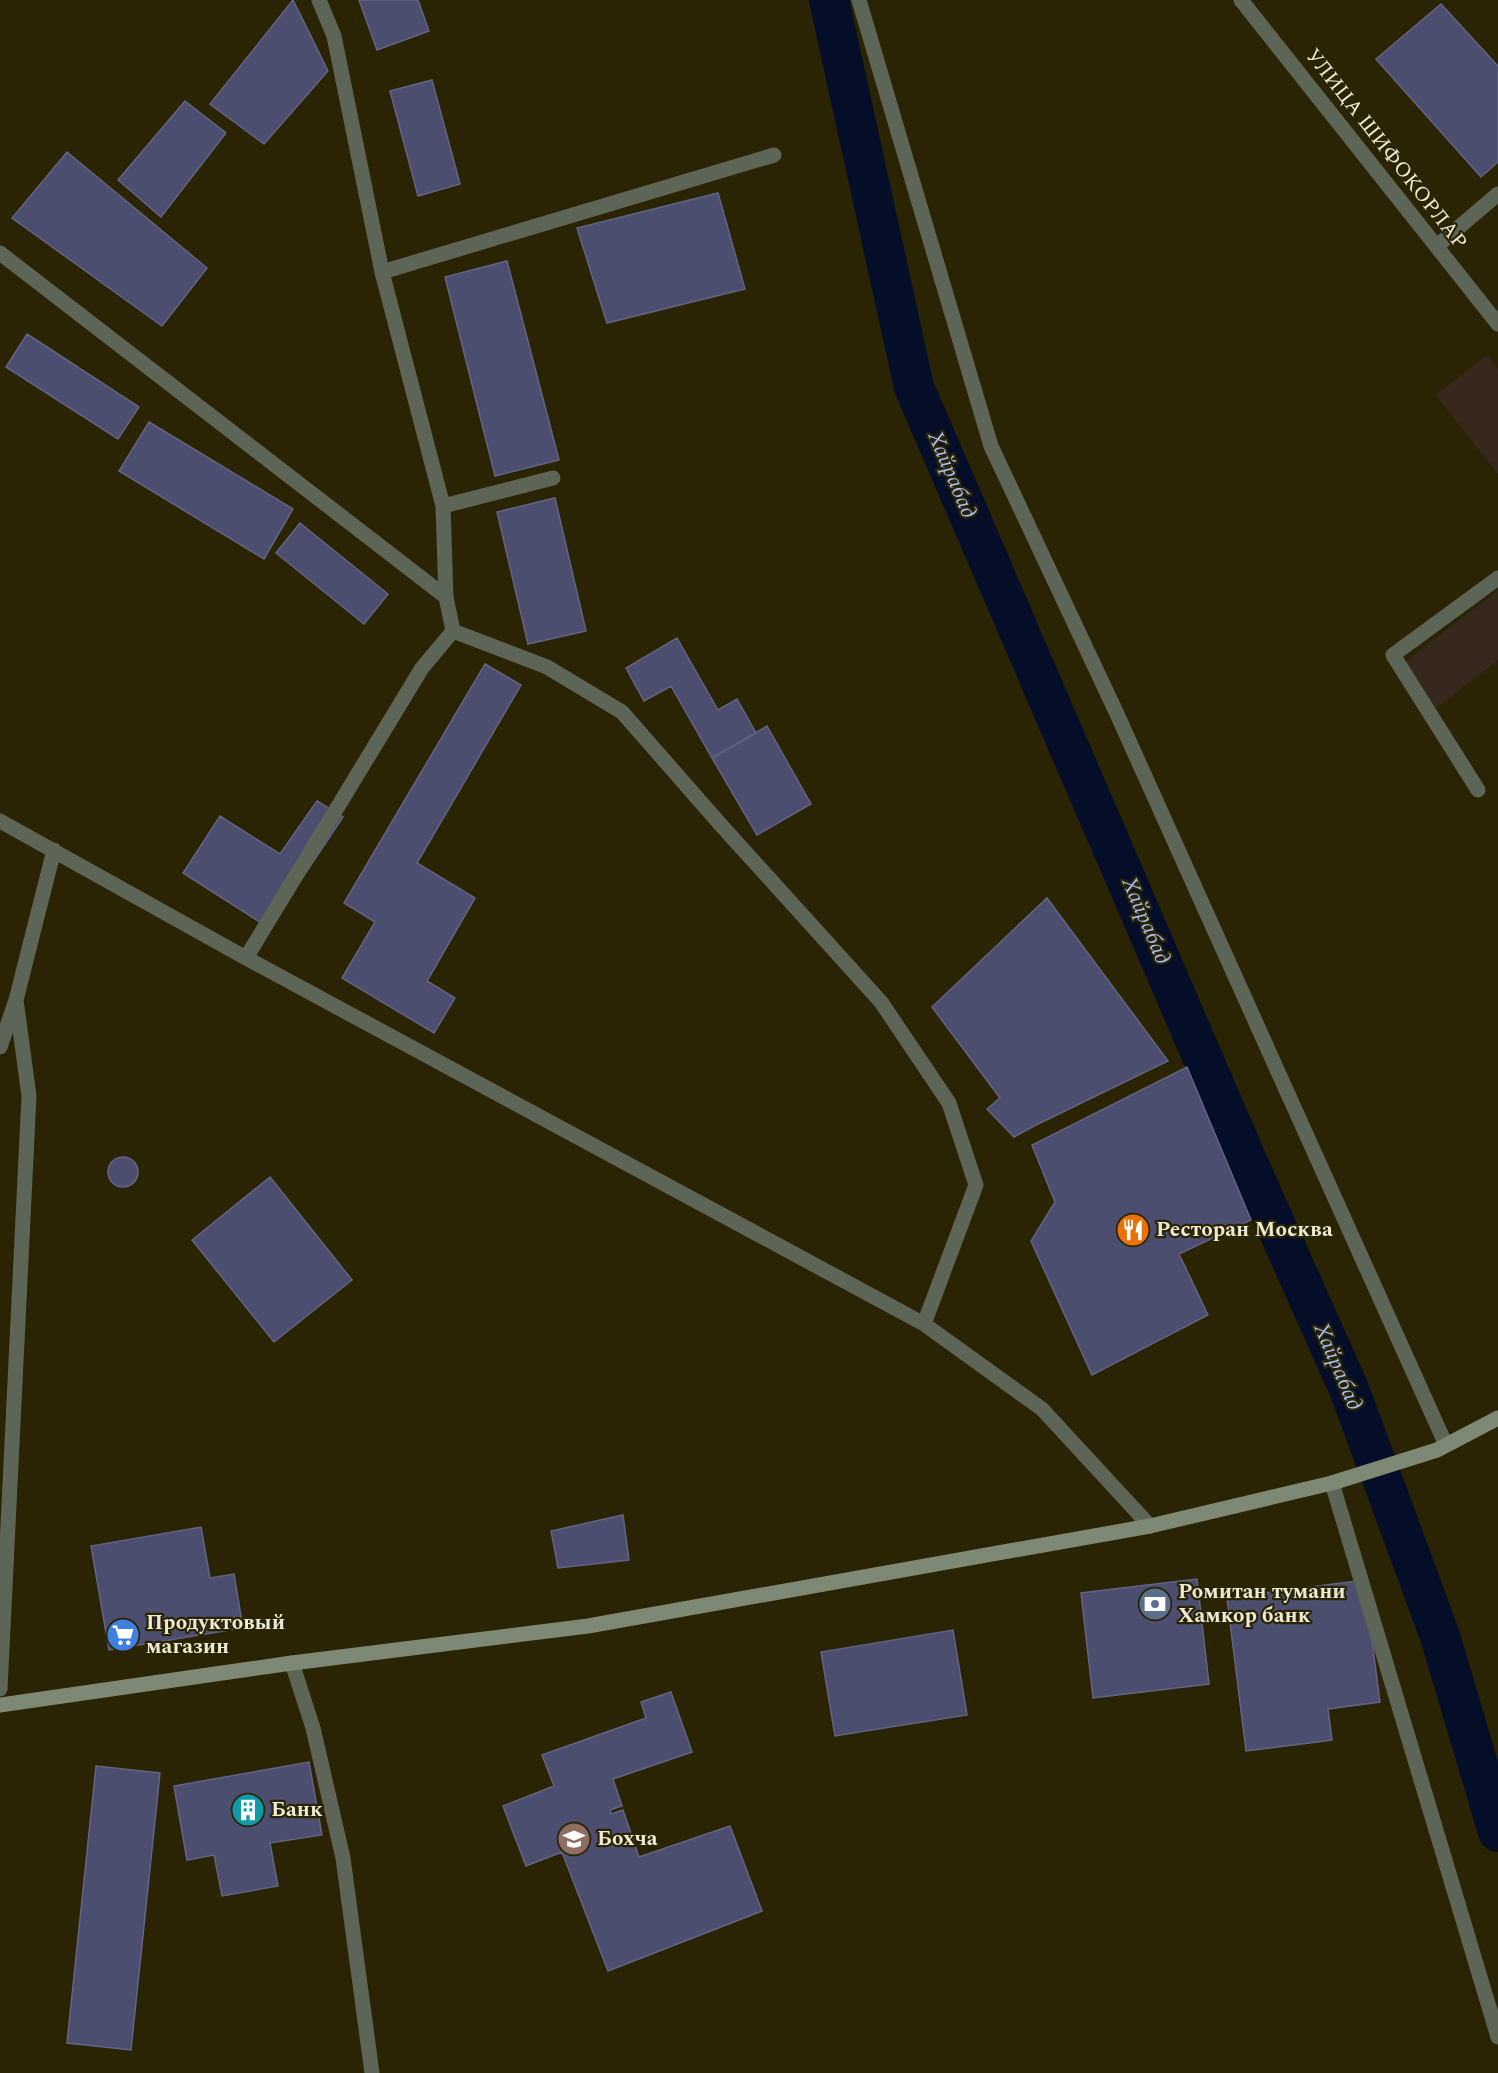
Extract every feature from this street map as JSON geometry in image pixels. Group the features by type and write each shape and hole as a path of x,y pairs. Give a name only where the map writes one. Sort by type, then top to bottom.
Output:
{"street":[{"path":"319,0 334,36 382,272 444,506 446,597 453,631"},
{"path":"859,0 991,446 1117,714 1442,1448"},
{"name":"УЛИЦА ШИФОКОРЛАР","path":"1241,0 1498,324"},
{"path":"382,272 774,155"},
{"path":"1437,246 1498,194"},
{"path":"0,253 446,597"},
{"path":"444,506 553,478"},
{"path":"1478,790 1393,655 1498,578"},
{"path":"246,958 422,668 453,631"},
{"path":"453,631 547,667 622,712 881,1002 949,1103 976,1185 924,1324"},
{"path":"0,821 246,958 924,1324 1042,1410 1150,1526"},
{"path":"0,1047 16,1000 54,850"},
{"path":"0,1689 29,1096 16,1000"},
{"path":"0,1705 292,1663 588,1626 1150,1526 1340,1480 1442,1448 1498,1418"},
{"path":"1340,1480 1498,2037"},
{"path":"292,1663 313,1728 343,1858 372,2073"}],"shaded area":[{"path":"1487,355 1498,369 1498,474 1436,395"},
{"path":"1498,590 1498,660 1436,708 1403,664"}],"building":[{"path":"293,0 328,71 264,144 210,104"},
{"path":"359,0 418,0 429,31 377,50"},
{"path":"1441,4 1498,66 1498,162 1481,177 1376,59"},
{"path":"432,80 460,184 418,196 390,91"},
{"path":"185,101 226,133 161,217 118,180"},
{"path":"67,152 207,268 162,326 12,218"},
{"path":"718,193 745,289 607,323 577,228"},
{"path":"507,261 559,460 495,476 445,277"},
{"path":"27,334 139,407 118,439 6,367"},
{"path":"149,422 293,509 264,559 119,471"},
{"path":"555,498 586,631 528,644 497,512"},
{"path":"300,523 388,594 364,624 276,553"},
{"path":"677,638 718,710 737,699 756,733 712,758 671,686 644,701 626,668"},
{"path":"485,664 521,685 417,863 475,898 427,981 455,998 434,1033 342,978 375,922 344,903"},
{"path":"767,726 811,804 757,835 712,758"},
{"path":"317,801 343,817 269,928 183,873 220,816 280,854"},
{"path":"1047,898 1168,1061 1014,1137 987,1109 1000,1098 932,1007"},
{"name":"Ресторан Москва","path":"1187,1067 1251,1220 1179,1254 1208,1315 1092,1375 1031,1241 1055,1202 1032,1145"},
{"path":"123,1157 133,1162 138,1172 133,1182 123,1187 113,1182 108,1172 113,1162"},
{"path":"270,1177 352,1280 274,1342 192,1240"},
{"path":"623,1515 629,1560 558,1568 551,1531"},
{"path":"201,1527 210,1578 234,1574 243,1628 109,1650 91,1546"},
{"path":"1197,1579 1209,1684 1093,1698 1081,1593"},
{"path":"1364,1580 1380,1702 1328,1709 1332,1740 1246,1751 1227,1598"},
{"path":"953,1630 967,1715 835,1736 821,1652"},
{"name":"Бохча","path":"671,1692 692,1752 613,1779 622,1806 610,1810 611,1814 623,1810 639,1857 730,1826 762,1911 608,1971 562,1852 526,1866 503,1806 554,1786 542,1755 646,1718 641,1702"},
{"name":"Банк","path":"309,1762 322,1835 270,1843 278,1886 222,1896 214,1855 187,1860 174,1786"},
{"path":"96,1766 160,1773 131,2050 67,2043"}],"waterway":[{"name":"Хайрабад","path":"829,0 914,387 1245,1156 1349,1389 1440,1636 1498,1832"}],"place":[{"name":"Ресторан Москва","path":"1133,1230"},
{"name":"Ромитан тумани Хамкор банк","path":"1155,1604"},
{"name":"Продуктовый магазин","path":"123,1635"},
{"name":"Банк","path":"248,1810"},
{"name":"Бохча","path":"574,1839"}]}
